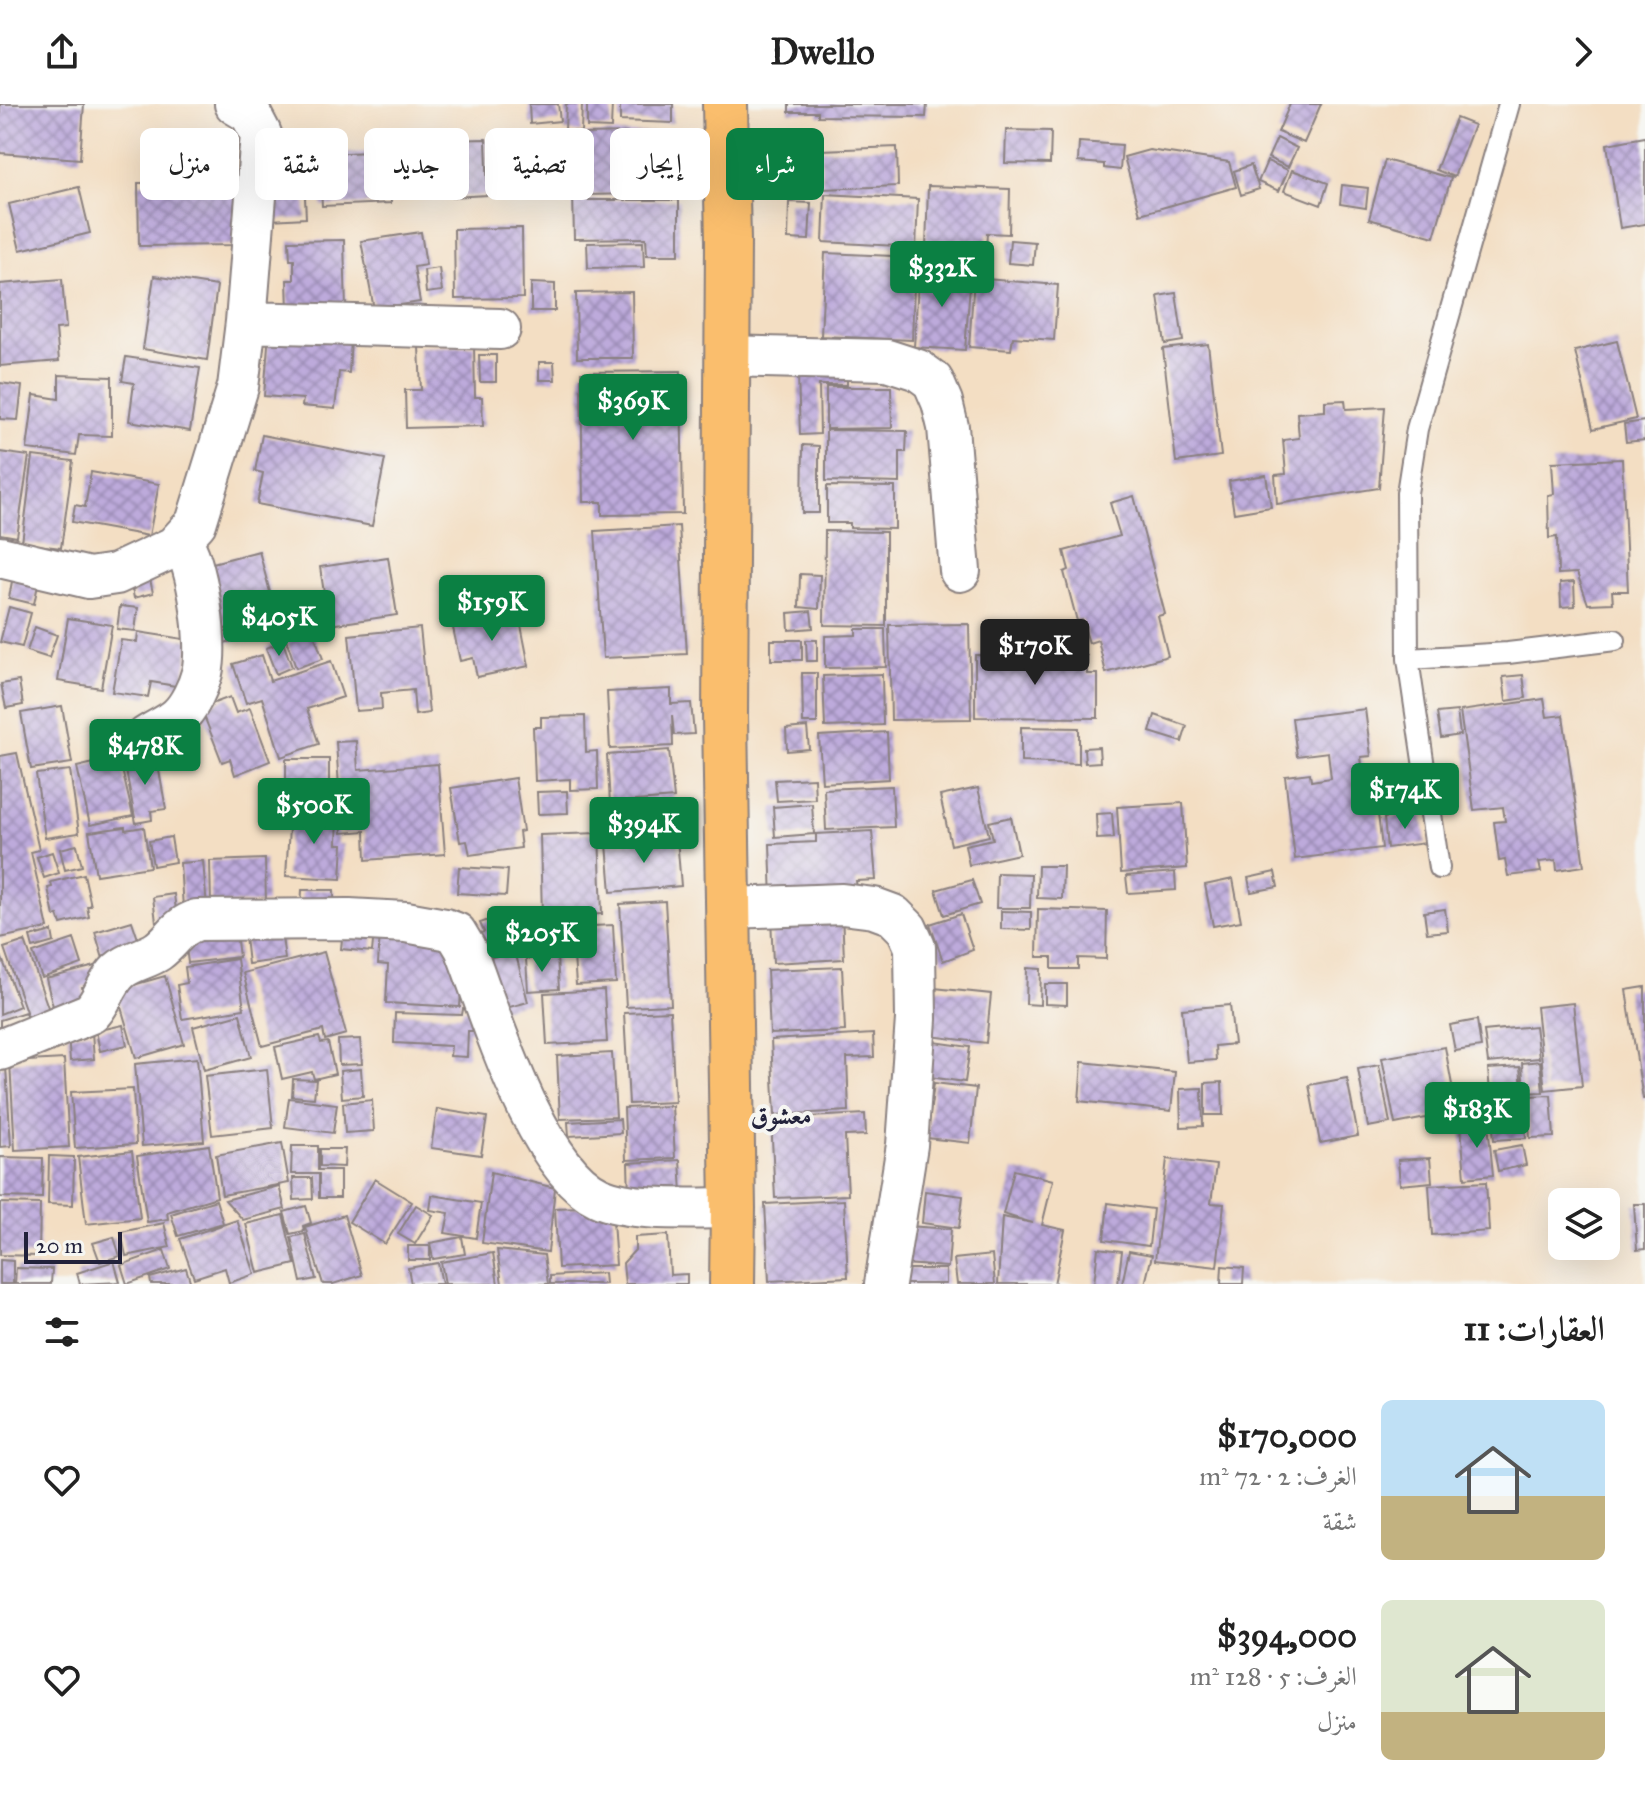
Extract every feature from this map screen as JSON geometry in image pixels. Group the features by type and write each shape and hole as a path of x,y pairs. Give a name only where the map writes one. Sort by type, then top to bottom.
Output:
{"main road":[{"path":"725,104 725,716 732,1284"}],"street":[{"path":"0,557 89,578 116,574 174,547 196,523 238,387 246,322 261,134 250,113 235,104"},
{"path":"246,322 500,329"},
{"path":"727,356 887,360 918,370 933,381 948,427 960,571"},
{"path":"146,737 178,717 191,699 202,673 198,589 188,550 181,540"},
{"path":"729,908 842,904 874,908 893,915 907,929 915,947 916,1019 907,1145 885,1284"},
{"path":"0,1050 91,1013 118,972 159,950 183,925 197,920 349,919 406,922 445,929 456,933 465,948 518,1084 556,1155 574,1179 600,1198 634,1205 733,1208"}],"lane":[{"path":"1439,868 1408,659 1407,493 1411,455 1509,104"},
{"path":"1408,659 1508,653 1615,640"}],"building":[{"path":"0,104 84,104 80,159 0,153"},
{"path":"529,104 558,104 560,121 530,124"},
{"path":"566,104 582,104 581,128 565,128"},
{"path":"587,104 612,104 611,128 587,127"},
{"path":"620,104 673,104 673,123 620,121"},
{"path":"789,104 927,104 926,117 818,116 818,112 789,112"},
{"path":"1290,104 1321,104 1304,143 1278,132"},
{"path":"1456,118 1474,125 1454,177 1436,170"},
{"path":"1006,130 1051,131 1050,164 1005,163"},
{"path":"610,133 610,194 594,195 594,134"},
{"path":"1645,137 1645,224 1620,228 1607,144"},
{"path":"1277,138 1297,148 1288,167 1268,158"},
{"path":"469,139 485,139 485,195 469,196"},
{"path":"1079,142 1122,145 1120,170 1104,168 1104,164 1078,162"},
{"path":"897,147 898,186 824,189 824,150"},
{"path":"1149,150 1229,162 1236,187 1140,214 1124,157"},
{"path":"364,152 364,200 391,200 391,203 322,206 322,200 348,200 348,153"},
{"path":"1385,160 1451,178 1434,237 1369,219"},
{"path":"1267,161 1288,170 1279,191 1258,182"},
{"path":"1251,165 1259,189 1241,195 1234,171"},
{"path":"1292,170 1328,183 1321,205 1284,191"},
{"path":"239,182 240,245 139,246 138,183 140,200 239,200"},
{"path":"1342,185 1368,188 1366,208 1340,204"},
{"path":"928,186 1010,189 1009,234 987,233 986,250 926,248"},
{"path":"79,187 90,233 20,250 9,204"},
{"path":"825,194 918,199 916,247 823,242"},
{"path":"269,200 305,200 306,218 270,220"},
{"path":"573,200 679,200 679,255 647,255 646,238 574,239"},
{"path":"789,202 811,203 809,240 788,239"},
{"path":"522,228 523,298 455,299 454,229"},
{"path":"421,232 426,265 414,267 420,302 374,309 361,241"},
{"path":"344,240 346,310 288,311 287,280 294,280 294,260 290,260 289,241"},
{"path":"1010,240 1035,242 1033,265 1008,263"},
{"path":"643,242 644,267 588,268 587,243"},
{"path":"825,253 915,257 912,340 821,336"},
{"path":"439,268 442,291 426,293 424,270"},
{"path":"919,268 971,272 965,350 914,347"},
{"path":"154,276 217,286 207,360 143,349"},
{"path":"974,278 1058,285 1054,340 1013,337 1011,350 969,347"},
{"path":"62,279 66,328 56,329 59,361 0,366 0,284"},
{"path":"531,283 555,284 555,311 531,311"},
{"path":"632,292 633,358 577,358 576,293"},
{"path":"1176,293 1183,341 1165,344 1158,296"},
{"path":"269,332 351,339 349,373 339,372 335,409 302,406 303,399 264,396"},
{"path":"1617,341 1636,419 1593,429 1575,351"},
{"path":"1208,344 1221,456 1176,462 1163,349"},
{"path":"474,346 475,397 482,397 483,426 406,428 405,390 421,390 419,347"},
{"path":"479,355 496,355 496,382 480,382"},
{"path":"126,357 200,368 190,431 129,421 134,383 122,381"},
{"path":"539,362 554,362 555,380 539,380"},
{"path":"681,371 683,514 602,515 602,502 583,502 581,372"},
{"path":"847,373 847,385 819,385 820,434 800,435 798,374"},
{"path":"59,375 112,377 112,436 79,435 76,455 27,449 34,395 59,399"},
{"path":"0,383 22,386 18,420 0,419"},
{"path":"826,387 891,387 892,428 826,429"},
{"path":"1345,400 1346,409 1385,407 1379,488 1277,504 1275,475 1286,474 1283,440 1299,438 1297,413 1325,411 1325,401"},
{"path":"1645,421 1645,440 1626,442 1624,424"},
{"path":"826,430 907,431 906,452 900,452 900,483 826,481"},
{"path":"262,435 385,459 372,526 257,504 263,473 255,471"},
{"path":"803,445 819,446 819,513 802,513"},
{"path":"0,452 29,456 17,537 0,534"},
{"path":"33,456 73,461 61,548 22,543"},
{"path":"1622,459 1628,591 1612,591 1613,603 1588,604 1577,573 1558,574 1557,537 1549,538 1548,495 1554,494 1552,462"},
{"path":"91,472 159,484 149,536 72,522 75,505 85,507"},
{"path":"1266,475 1271,507 1234,513 1229,481"},
{"path":"827,486 895,487 895,529 850,528 850,523 827,523"},
{"path":"1134,496 1165,614 1158,616 1168,656 1106,673 1098,640 1089,643 1082,620 1077,621 1064,572 1069,570 1064,551 1120,536 1110,503"},
{"path":"679,526 687,654 603,658 595,531"},
{"path":"825,531 886,532 886,626 824,625"},
{"path":"259,551 275,611 235,622 236,626 218,631 201,566"},
{"path":"388,557 397,615 329,625 320,567"},
{"path":"14,570 40,575 34,604 9,598"},
{"path":"148,570 153,593 134,598 129,574"},
{"path":"800,574 820,575 819,609 799,607"},
{"path":"1574,582 1575,606 1561,607 1560,583"},
{"path":"120,606 138,608 135,631 117,629"},
{"path":"9,607 31,613 22,647 0,642"},
{"path":"518,610 529,666 477,677 473,658 460,661 452,623"},
{"path":"811,611 813,628 789,630 788,613"},
{"path":"306,612 323,659 296,668 280,621"},
{"path":"68,618 112,625 101,688 58,681"},
{"path":"969,624 971,719 891,720 889,625"},
{"path":"35,627 57,635 49,658 27,651"},
{"path":"246,628 248,638 218,644 216,634"},
{"path":"420,628 429,713 415,715 413,690 381,693 382,709 356,711 349,635"},
{"path":"856,629 885,629 886,667 825,668 825,636 856,635"},
{"path":"138,632 190,640 182,687 151,682 148,697 112,692 121,640 137,642"},
{"path":"771,640 802,640 802,660 771,660"},
{"path":"806,640 817,640 817,661 807,661"},
{"path":"283,642 292,667 276,674 266,648"},
{"path":"262,655 270,681 331,661 343,697 307,709 319,744 281,757 262,698 246,703 233,664"},
{"path":"975,655 1087,656 1087,674 1098,674 1098,718 975,717"},
{"path":"802,673 817,673 817,723 803,723"},
{"path":"882,674 883,725 825,727 823,676"},
{"path":"1523,675 1526,698 1506,701 1503,677"},
{"path":"19,681 23,705 6,708 1,684"},
{"path":"671,689 671,704 691,703 694,734 674,735 672,715 673,746 610,749 607,692"},
{"path":"230,697 236,713 250,708 270,761 235,775 230,759 222,762 201,708"},
{"path":"1544,699 1547,717 1563,715 1584,866 1557,870 1556,860 1539,862 1541,872 1508,876 1505,860 1499,861 1494,822 1505,821 1503,807 1474,810 1460,711"},
{"path":"62,706 72,763 31,769 21,713"},
{"path":"1365,709 1371,756 1361,757 1365,790 1375,789 1382,848 1295,859 1285,776 1310,773 1311,781 1331,778 1328,752 1297,756 1292,718"},
{"path":"1457,711 1460,735 1441,738 1437,713"},
{"path":"1155,715 1187,726 1182,742 1150,732"},
{"path":"585,716 586,752 597,751 598,789 570,790 570,779 535,781 533,727 541,727 541,717"},
{"path":"807,727 809,749 787,751 786,729"},
{"path":"1021,727 1079,728 1079,764 1021,762"},
{"path":"887,732 889,779 822,783 819,736"},
{"path":"356,741 358,770 438,764 445,854 366,860 365,831 342,833 336,742"},
{"path":"1099,747 1100,762 1085,763 1084,748"},
{"path":"669,750 674,798 610,803 607,755"},
{"path":"17,753 39,850 31,852 48,928 0,938 0,756"},
{"path":"156,754 166,809 151,811 152,820 136,823 124,760"},
{"path":"119,757 133,816 90,825 77,767"},
{"path":"286,759 329,759 329,799 304,799 304,807 286,807"},
{"path":"70,770 79,833 45,838 36,774"},
{"path":"515,778 523,831 519,832 521,848 470,855 467,841 460,842 451,788"},
{"path":"814,778 815,799 777,801 775,780"},
{"path":"892,786 894,827 826,830 824,789"},
{"path":"978,788 989,836 951,845 940,796"},
{"path":"567,791 568,813 538,814 537,792"},
{"path":"1183,803 1187,868 1121,873 1117,807"},
{"path":"812,804 814,834 775,837 773,807"},
{"path":"676,805 678,835 608,840 606,810"},
{"path":"290,812 338,814 337,844 343,844 341,879 286,876"},
{"path":"1112,813 1114,838 1097,839 1096,814"},
{"path":"1422,813 1426,843 1387,848 1384,818"},
{"path":"1011,817 1019,854 969,865 965,845 993,839 989,822"},
{"path":"125,827 125,830 144,827 150,867 96,875 89,832"},
{"path":"872,831 876,880 856,881 858,896 772,900 770,844 816,842 816,834"},
{"path":"599,833 602,914 542,916 540,835"},
{"path":"171,837 175,862 153,866 149,841"},
{"path":"677,838 681,886 611,892 607,844"},
{"path":"77,845 82,866 65,870 60,849"},
{"path":"52,852 59,873 44,878 37,857"},
{"path":"265,859 266,903 211,904 210,861"},
{"path":"203,861 207,907 183,908 180,863"},
{"path":"1038,866 1063,866 1062,899 1037,898"},
{"path":"459,867 508,870 506,896 457,893"},
{"path":"1175,872 1176,890 1128,893 1126,876"},
{"path":"1275,872 1278,887 1251,892 1248,878"},
{"path":"997,873 1031,874 1030,908 996,908"},
{"path":"84,874 91,906 87,906 89,917 61,924 58,915 54,916 48,888 52,887 51,882"},
{"path":"1233,879 1241,921 1213,926 1205,885"},
{"path":"972,880 980,904 944,915 936,890"},
{"path":"302,890 334,890 334,907 301,907"},
{"path":"174,894 177,919 156,922 153,897"},
{"path":"665,901 671,1005 626,1007 620,904"},
{"path":"1038,909 1107,911 1106,959 1078,958 1078,969 1052,969 1052,957 1037,957"},
{"path":"1445,909 1448,931 1427,933 1424,912"},
{"path":"1001,911 1031,912 1031,930 1001,929"},
{"path":"842,912 844,959 773,963 771,916"},
{"path":"961,914 973,950 943,961 930,924"},
{"path":"503,915 513,944 490,952 487,942 478,945 475,935 484,932 480,923"},
{"path":"132,921 139,942 107,972 95,932"},
{"path":"280,923 285,959 248,964 244,928"},
{"path":"235,925 239,957 188,963 184,931"},
{"path":"613,925 616,983 576,985 572,927"},
{"path":"343,929 374,932 372,952 341,949"},
{"path":"52,931 54,942 33,948 30,937"},
{"path":"380,932 448,936 463,957 460,1007 386,1003 388,965 378,964"},
{"path":"74,939 82,964 42,978 33,953"},
{"path":"25,941 52,1019 31,1026 4,948"},
{"path":"515,951 528,1002 502,1009 489,958"},
{"path":"324,952 346,1034 325,1040 323,1030 262,1046 243,973"},
{"path":"0,953 20,1006 0,1014"},
{"path":"557,957 559,989 528,991 526,959"},
{"path":"237,959 244,1009 182,1019 177,985 187,983 185,967"},
{"path":"95,966 99,983 82,987 88,1009 56,1018 46,979"},
{"path":"842,967 845,1031 770,1034 767,970"},
{"path":"1027,968 1041,969 1040,1005 1026,1004"},
{"path":"165,976 184,1044 136,1058 116,990"},
{"path":"1045,984 1067,984 1067,1005 1045,1004"},
{"path":"1645,987 1645,1099 1643,1099 1626,990"},
{"path":"934,988 991,994 986,1043 930,1036"},
{"path":"604,990 607,1042 547,1045 544,993"},
{"path":"1573,1003 1582,1086 1545,1090 1536,1007"},
{"path":"1230,1005 1234,1044 1215,1046 1216,1060 1187,1062 1182,1009"},
{"path":"463,1009 480,1010 479,1031 468,1031 467,1057 450,1056 451,1046 394,1043 395,1013 462,1015"},
{"path":"670,1011 675,1102 629,1104 624,1013"},
{"path":"25,1012 31,1029 0,1040 0,1020"},
{"path":"240,1014 251,1057 204,1070 193,1027"},
{"path":"1477,1020 1481,1047 1455,1051 1450,1025"},
{"path":"123,1025 127,1045 100,1051 96,1031"},
{"path":"1535,1026 1539,1058 1488,1063 1484,1031"},
{"path":"92,1032 94,1059 70,1061 68,1034"},
{"path":"873,1034 874,1057 847,1058 849,1111 775,1115 771,1040"},
{"path":"319,1037 321,1043 328,1042 335,1074 314,1079 312,1072 282,1079 275,1047"},
{"path":"360,1039 362,1064 339,1065 338,1040"},
{"path":"927,1041 970,1047 965,1082 922,1076"},
{"path":"1445,1047 1457,1112 1395,1124 1382,1058"},
{"path":"612,1053 616,1117 560,1119 557,1056"},
{"path":"197,1058 204,1141 142,1146 135,1064"},
{"path":"64,1059 69,1147 15,1150 10,1062"},
{"path":"1540,1061 1543,1092 1524,1093 1522,1063"},
{"path":"1082,1062 1175,1072 1171,1111 1079,1101"},
{"path":"1379,1065 1390,1123 1368,1127 1358,1069"},
{"path":"0,1067 6,1067 11,1146 0,1147"},
{"path":"1520,1067 1526,1138 1494,1140 1488,1069"},
{"path":"267,1069 273,1128 212,1135 205,1076"},
{"path":"361,1069 363,1096 342,1098 340,1071"},
{"path":"1347,1078 1358,1136 1320,1143 1309,1085"},
{"path":"293,1079 316,1080 314,1098 292,1096"},
{"path":"1222,1082 1223,1115 1205,1115 1205,1083"},
{"path":"934,1083 976,1088 970,1143 927,1138"},
{"path":"1202,1088 1203,1126 1181,1127 1180,1089"},
{"path":"133,1089 136,1144 75,1148 71,1092"},
{"path":"1551,1095 1554,1137 1530,1138 1527,1096"},
{"path":"289,1098 337,1104 333,1133 285,1127"},
{"path":"372,1100 374,1131 345,1133 343,1103"},
{"path":"672,1106 675,1158 626,1160 624,1108"},
{"path":"437,1109 487,1117 481,1155 431,1148"},
{"path":"865,1114 866,1135 845,1136 848,1195 775,1198 771,1119"},
{"path":"620,1119 621,1133 569,1136 568,1122"},
{"path":"1488,1123 1493,1175 1465,1178 1461,1125"},
{"path":"282,1143 289,1183 222,1195 216,1155"},
{"path":"209,1145 217,1197 167,1212 168,1219 147,1222 137,1156"},
{"path":"1522,1145 1526,1165 1498,1171 1494,1150"},
{"path":"292,1146 318,1146 318,1170 340,1170 340,1198 319,1198 319,1174 291,1174"},
{"path":"320,1149 345,1149 344,1167 320,1166"},
{"path":"132,1151 140,1218 86,1224 78,1157"},
{"path":"49,1156 74,1157 73,1205 48,1204"},
{"path":"0,1157 43,1158 42,1198 0,1197"},
{"path":"1430,1158 1432,1182 1400,1185 1398,1160"},
{"path":"1167,1159 1216,1165 1211,1203 1224,1204 1217,1267 1155,1260"},
{"path":"680,1160 682,1193 629,1195 628,1163"},
{"path":"1014,1170 1053,1180 1042,1225 1065,1230 1054,1284 998,1284 1002,1217 1033,1223 1003,1214"},
{"path":"491,1172 555,1188 548,1252 482,1243"},
{"path":"293,1178 312,1178 313,1199 294,1200"},
{"path":"375,1179 412,1202 385,1244 349,1222"},
{"path":"1486,1182 1489,1231 1432,1235 1429,1185"},
{"path":"279,1186 285,1209 243,1220 225,1200"},
{"path":"925,1191 963,1196 959,1228 922,1223"},
{"path":"432,1195 481,1203 476,1238 445,1233 449,1213 430,1210"},
{"path":"216,1200 223,1223 178,1236 171,1214"},
{"path":"844,1200 848,1277 769,1281 765,1204"},
{"path":"0,1203 40,1204 39,1256 0,1255"},
{"path":"1108,1203 1153,1209 1149,1246 1104,1240"},
{"path":"1634,1204 1645,1204 1645,1249 1637,1250"},
{"path":"416,1205 433,1215 415,1244 398,1234"},
{"path":"306,1206 311,1223 303,1226 304,1231 290,1234 284,1212"},
{"path":"612,1206 616,1265 558,1268 555,1208"},
{"path":"283,1215 295,1264 258,1273 246,1224"},
{"path":"344,1215 362,1275 323,1284 305,1227"},
{"path":"237,1220 255,1274 229,1283 225,1268 194,1278 180,1239"},
{"path":"164,1223 170,1247 126,1256 121,1232"},
{"path":"907,1226 951,1229 948,1267 904,1264"},
{"path":"305,1234 316,1279 301,1282 291,1237"},
{"path":"668,1235 670,1275 687,1274 687,1284 625,1284 623,1263 635,1250 635,1237"},
{"path":"114,1237 120,1256 100,1262 93,1243"},
{"path":"462,1237 465,1254 433,1259 430,1243"},
{"path":"408,1246 430,1246 430,1260 408,1260"},
{"path":"1098,1248 1122,1251 1118,1284 1094,1284"},
{"path":"164,1250 170,1269 127,1284 121,1265"},
{"path":"497,1250 544,1255 548,1284 502,1284"},
{"path":"1129,1251 1152,1255 1145,1284 1122,1284"},
{"path":"493,1253 498,1284 445,1284 441,1262"},
{"path":"992,1255 995,1284 957,1284 954,1259"},
{"path":"0,1260 13,1261 13,1284 0,1284"},
{"path":"114,1261 120,1282 80,1284 77,1273"},
{"path":"438,1263 442,1284 411,1284 408,1268"},
{"path":"1222,1266 1244,1268 1243,1284 1221,1284"},
{"path":"16,1268 52,1269 51,1284 15,1284"},
{"path":"186,1268 191,1284 151,1284 150,1278"},
{"path":"900,1269 946,1269 946,1284 900,1284"},
{"path":"604,1273 605,1284 550,1284 550,1276"}],"district":[{"name":"معشوق","path":"781,1115"}]}
